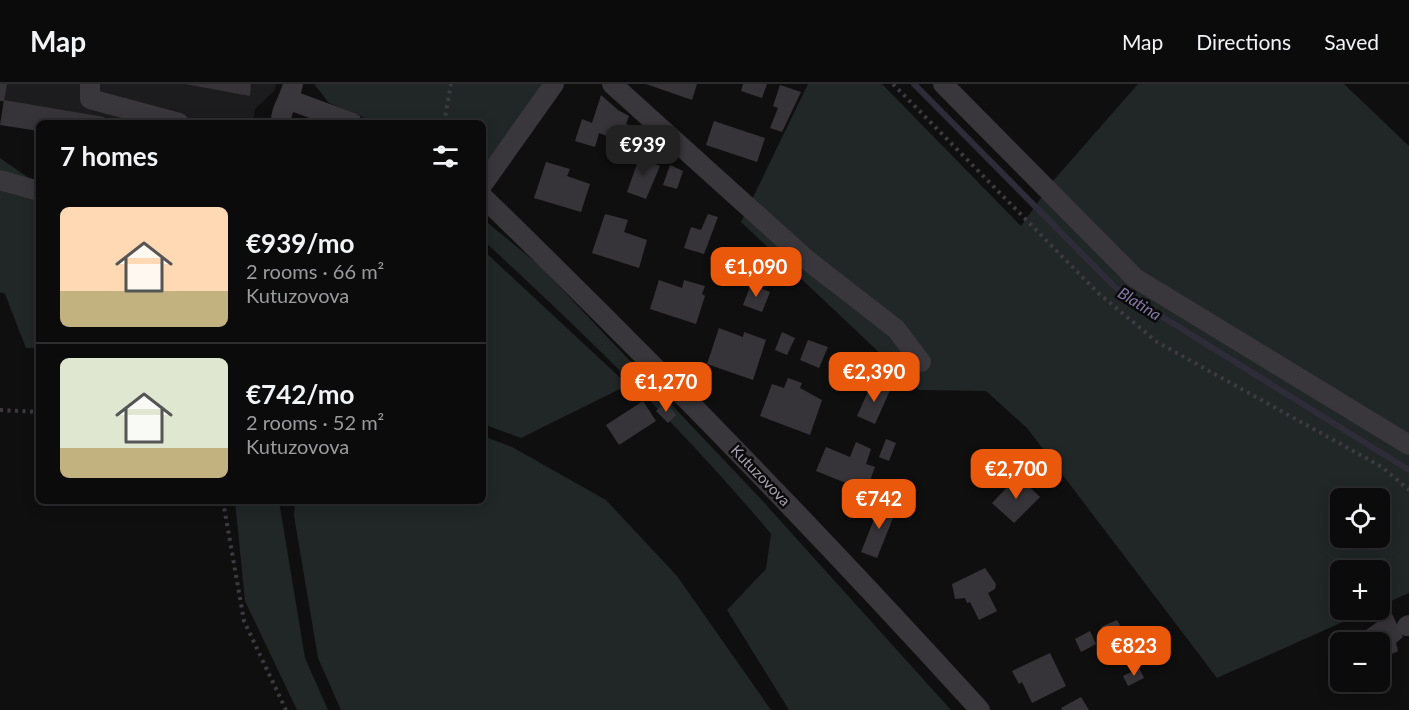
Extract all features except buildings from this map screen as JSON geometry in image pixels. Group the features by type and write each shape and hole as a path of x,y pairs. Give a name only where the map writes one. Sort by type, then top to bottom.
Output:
{"street":[{"path":"90,84 90,99 168,120"},
{"path":"486,180 554,84"},
{"path":"612,84 806,259 896,329 921,362"},
{"path":"943,84 1135,278 1409,446"},
{"path":"281,120 280,113 291,92 346,120"},
{"path":"0,180 36,190"},
{"name":"Kutuzovova","path":"486,200 620,330 865,583 980,710"}],"path":[{"path":"445,120 451,84"},
{"path":"0,410 36,411"},
{"path":"224,504 244,621 286,710"}],"shaded area":[{"path":"0,84 276,84 275,90 255,109 253,120 36,120 36,131 0,125 4,101 0,101"},
{"path":"314,84 554,84 486,180 486,120 370,120 329,103"},
{"path":"808,84 882,84 1021,226 1053,181 1138,84 1344,84 1409,146 1409,593 1390,602 1390,560 1330,560 1330,620 1347,620 1217,678 1027,428 986,391 919,390 741,222"},
{"path":"0,158 36,183 36,348 26,348 5,294 0,292"},
{"path":"486,221 540,266 759,497 951,710 789,710 727,610 766,569 771,534 703,456 595,346 486,243"},
{"path":"486,253 628,385 521,438 486,425"},
{"path":"486,437 512,447 606,500 677,576 771,710 341,710 318,658 294,516 295,504 486,504"},
{"path":"235,504 279,504 305,658 328,710 297,710 245,601"}],"waterway":[{"name":"Blatina","path":"914,84 1116,288 1409,470"}]}
